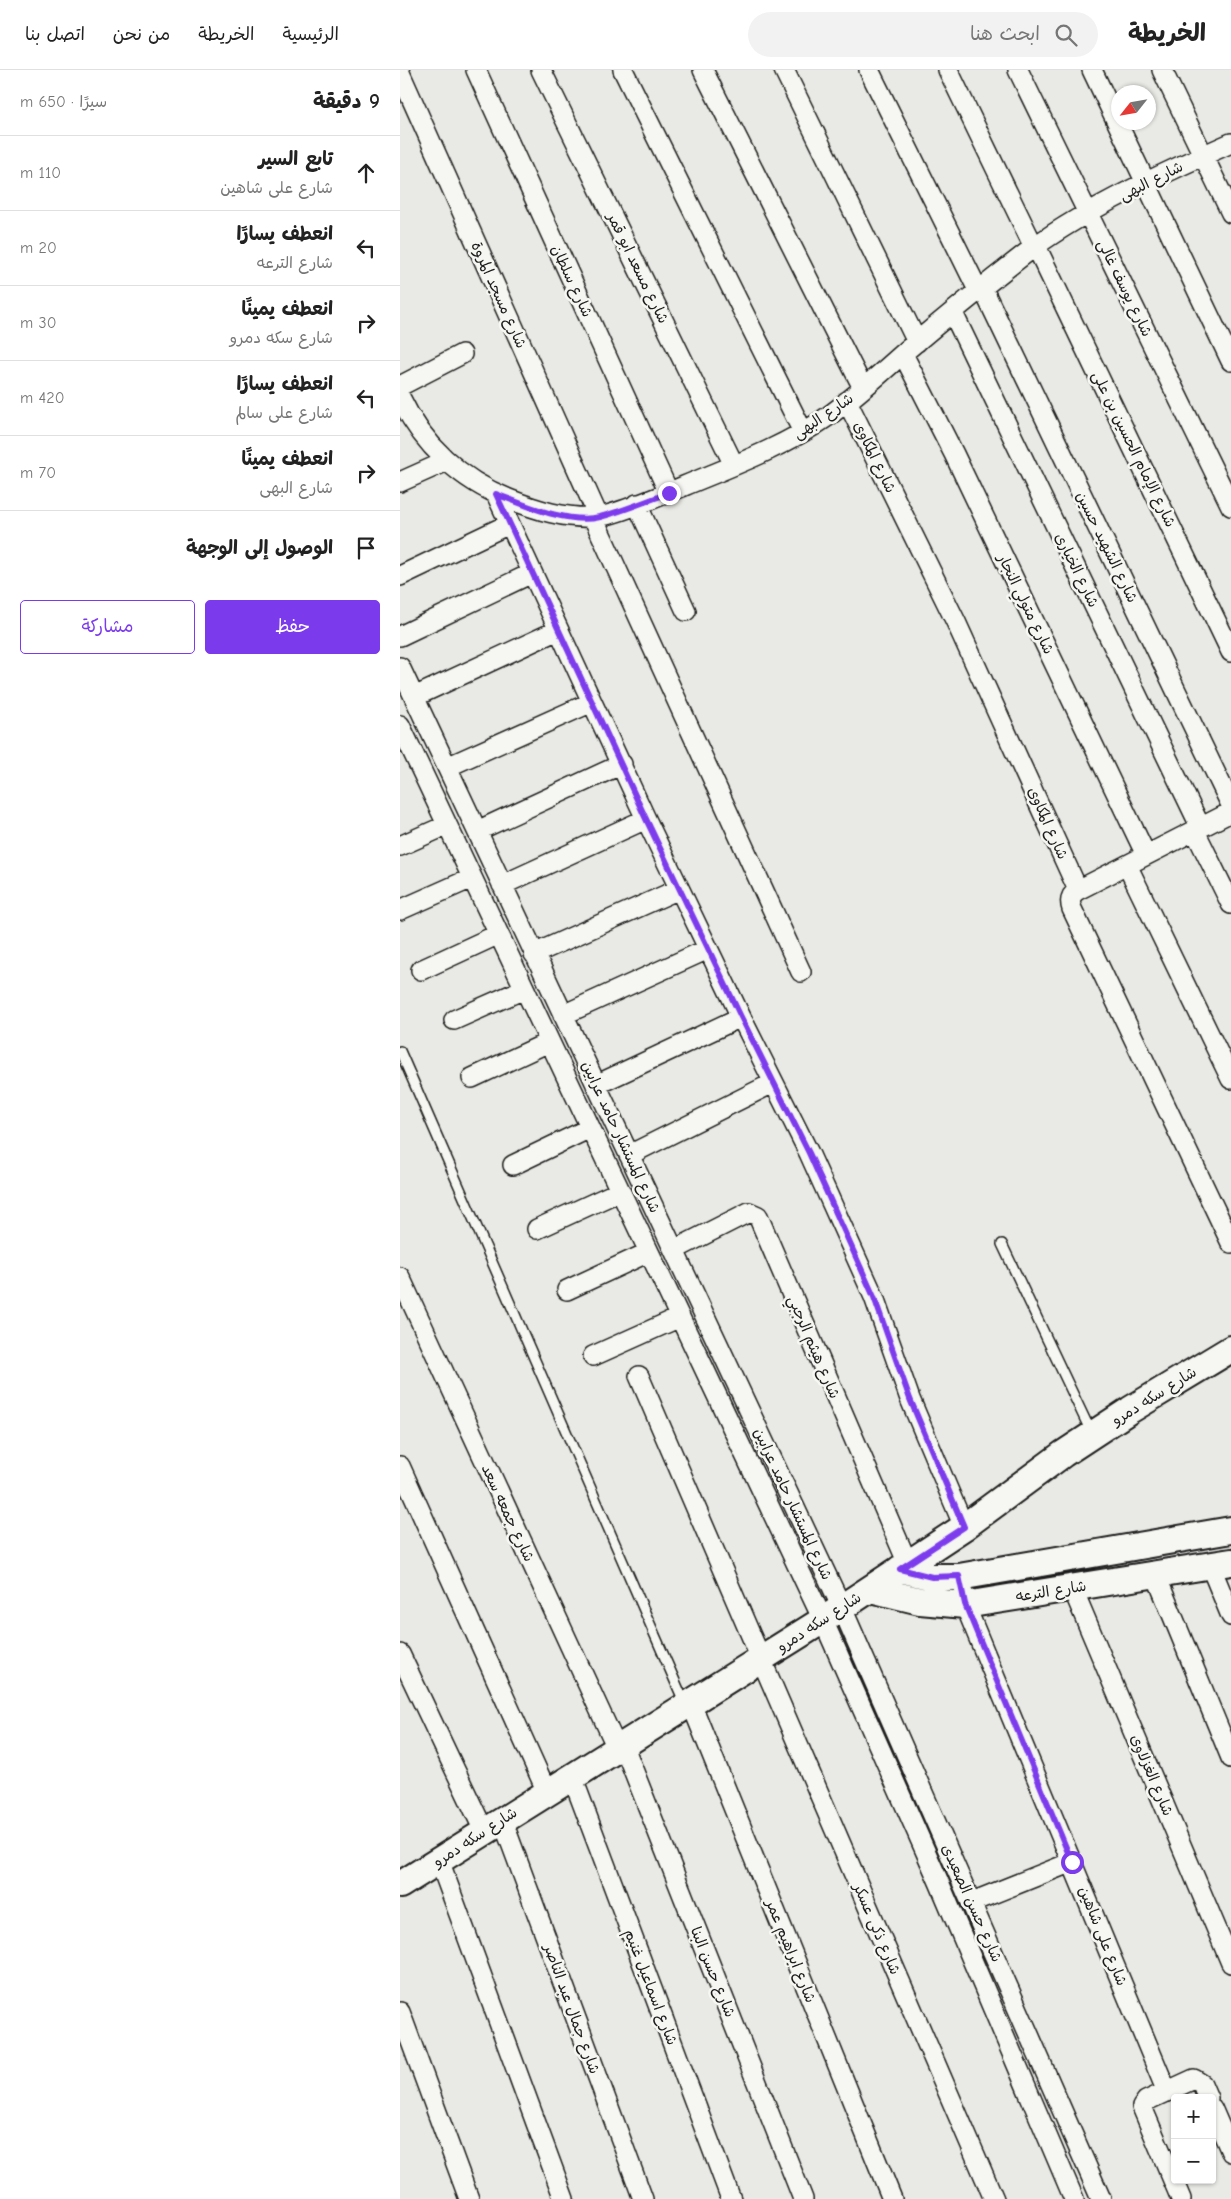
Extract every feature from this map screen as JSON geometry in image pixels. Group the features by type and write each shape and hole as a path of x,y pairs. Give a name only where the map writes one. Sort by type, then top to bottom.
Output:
{"main road":[{"name":"شارع سكه دمرو","path":"400,1885 871,1589 964,1527 1092,1435 1231,1349"},
{"name":"شارع الترعه","path":"904,1567 932,1577 959,1576 1231,1530"},
{"name":"شارع الترعه","path":"871,1589 920,1601 965,1604 1220,1563"}],"street":[{"name":"شارع سلطان","path":"476,70 669,493"},
{"name":"شارع مسعد ابو قمر","path":"541,70 734,465"},
{"path":"623,70 803,432"},
{"path":"703,70 863,388"},
{"path":"784,70 918,342"},
{"name":"شارع الشهيد حسين","path":"869,70 981,290 1231,804"},
{"name":"شارع الإمام الحسين بن على","path":"948,70 1231,652"},
{"name":"شارع يوسف غالى","path":"1018,70 1231,506"},
{"path":"1092,70 1231,361"},
{"path":"1162,70 1231,213"},
{"name":"شارع مسجد المروة","path":"400,73 596,518 801,972"},
{"name":"شارع البهى","path":"400,397 410,418 423,437 447,461 476,483 496,494 543,512 596,518 669,493 803,432 847,401 1035,247 1089,213 1203,155 1231,143"},
{"name":"شارع الخيارى","path":"953,313 1198,829 1231,904"},
{"path":"400,386 462,354"},
{"name":"شارع متولي النجار","path":"903,354 954,454 1146,855"},
{"name":"شارع المكاوى","path":"847,401 956,622 1078,890"},
{"path":"400,482 447,461"},
{"path":"496,494 646,819 773,1083 809,1153 874,1297 910,1399 964,1527"},
{"path":"637,504 686,611"},
{"path":"400,576 509,524"},
{"path":"400,636 532,573"},
{"path":"414,696 558,630"},
{"name":"شارع المستشار حامد عرابين","path":"400,667 674,1250 832,1614"},
{"path":"447,767 592,702"},
{"name":"شارع المستشار حامد عرابين","path":"400,726 680,1318 832,1614"},
{"path":"477,831 622,764"},
{"path":"1231,812 1072,893 1070,898 1072,909 1231,1243"},
{"path":"502,885 646,819"},
{"path":"400,846 447,825"},
{"path":"1127,865 1231,1079"},
{"path":"400,910 472,878"},
{"path":"534,954 680,888"},
{"path":"421,970 499,934"},
{"path":"563,1014 708,949"},
{"path":"454,1020 524,989"},
{"path":"596,1085 741,1017"},
{"path":"472,1078 550,1042"},
{"path":"629,1155 773,1083"},
{"path":"513,1165 590,1128"},
{"path":"538,1229 620,1191"},
{"name":"شارع هيثم الرجبي","path":"674,1250 749,1212 758,1216 904,1567"},
{"path":"567,1290 649,1252"},
{"name":"شارع جمعه سعد","path":"400,1277 620,1746"},
{"path":"594,1356 680,1318"},
{"name":"شارع ذكى عسكر","path":"639,1376 994,2199"},
{"path":"400,1466 546,1792"},
{"path":"1220,1563 1231,1616"},
{"path":"1155,1573 1231,1758"},
{"name":"شارع على شاهين","path":"959,1576 965,1604 1167,2092"},
{"name":"شارع الغزلاوى","path":"1072,1588 1231,1964"},
{"name":"شارع حسن الصعيدى","path":"832,1614 960,1874 1100,2199"},
{"name":"شارع حسن الصعيدى","path":"832,1614 939,1882 1074,2199"},
{"name":"شارع جمال عبد الناصر","path":"400,1654 493,1825 643,2199"},
{"name":"شارع ابراهيم عمر","path":"688,1704 892,2199"},
{"name":"شارع حسن البنا","path":"620,1746 803,2199"},
{"name":"شارع اسماعيل غنيم","path":"572,1776 731,2199"},
{"path":"439,1860 564,2199"},
{"path":"972,1902 1072,1862"},
{"path":"939,1882 960,1874"},
{"path":"400,2012 468,2199"},
{"path":"1181,2199 1142,2107 1146,2101 1194,2080 1202,2084 1206,2094"},
{"path":"1216,2117 1231,2152"}],"lane":[{"path":"400,1051 688,1704"},
{"path":"1002,1244 1092,1435"}],"route":[{"path":"669,493 599,518 574,517 543,512 496,494 646,819 773,1083 809,1153 874,1297 910,1399 964,1527 900,1569 932,1577 959,1576 965,1604 1072,1862"}]}
